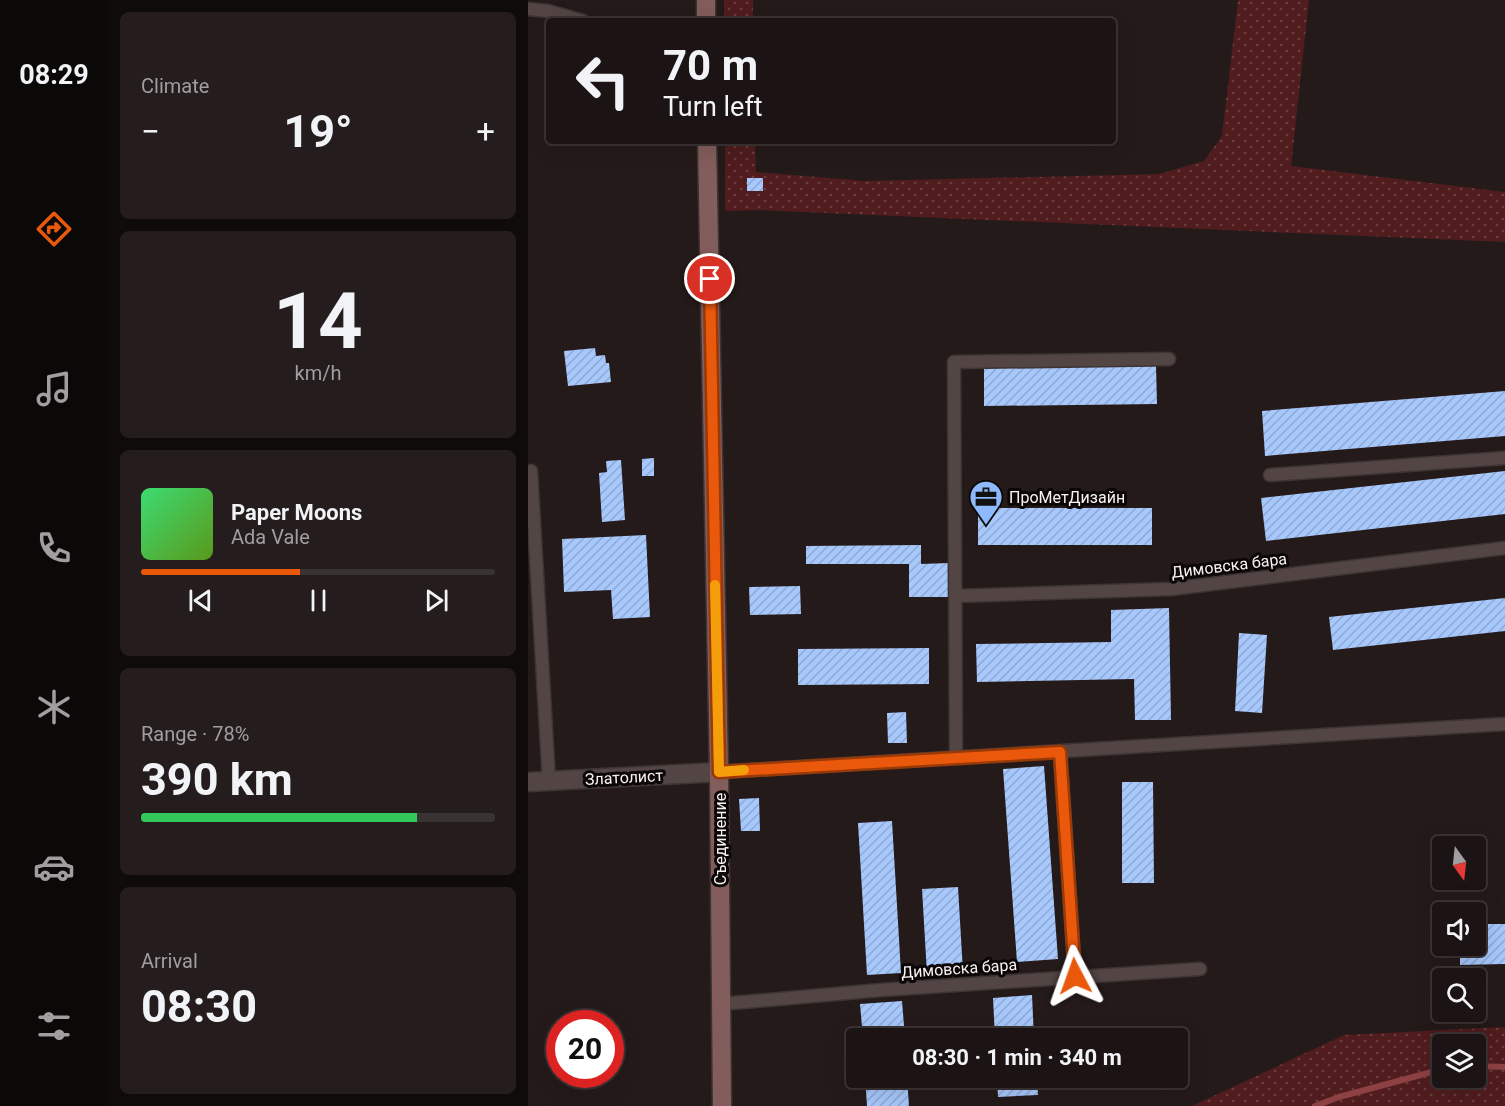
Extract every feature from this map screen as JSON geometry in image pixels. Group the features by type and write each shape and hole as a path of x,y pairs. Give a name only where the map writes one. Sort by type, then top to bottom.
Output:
{"street":[{"path":"706,0 706,18"},
{"name":"Съединение","path":"707,144 719,772 722,1106"},
{"name":"Златолист","path":"528,782 719,772"}],"lane":[{"path":"528,9 548,11 572,18"},
{"path":"956,758 954,362 1169,359"},
{"path":"1270,475 1505,458"},
{"path":"531,471 549,781"},
{"name":"Димовска бара","path":"956,596 1171,590 1505,548"},
{"path":"719,772 1505,724"},
{"path":"1060,752 1075,976"},
{"name":"Димовска бара","path":"721,1004 881,990 1200,969"}],"shaded area":[{"path":"724,0 753,0 753,18 724,18"},
{"path":"1238,0 1309,0 1291,166 1505,192 1505,242 756,210 725,211 725,144 755,144 756,172 864,181 1159,174 1204,161 1222,136"},
{"path":"1505,1027 1505,1106 1192,1106 1344,1035"}],"building":[{"path":"747,178 763,178 763,191 747,191"},
{"path":"595,348 596,356 605,355 606,363 609,363 611,382 568,386 564,351"},
{"path":"1156,366 1157,404 984,406 984,368"},
{"path":"1505,391 1505,436 1265,456 1262,411"},
{"path":"654,458 654,476 642,476 642,459"},
{"path":"621,460 625,520 602,522 599,473 607,472 606,461"},
{"path":"1505,471 1505,514 1266,541 1261,498"},
{"path":"978,508 1152,508 1152,545 978,545"},
{"path":"646,535 650,617 613,619 611,590 564,592 562,539"},
{"path":"921,545 921,564 949,563 950,597 909,597 909,564 806,564 806,546"},
{"path":"800,586 801,614 750,615 749,587"},
{"path":"1505,598 1505,631 1333,650 1329,617"},
{"path":"1169,608 1171,720 1135,720 1134,679 977,682 976,644 1111,642 1111,610"},
{"path":"1239,633 1267,635 1262,713 1235,711"},
{"path":"929,648 929,684 798,685 798,649"},
{"path":"906,712 907,743 888,743 887,713"},
{"path":"1044,766 1058,959 1017,962 1003,769"},
{"path":"1122,782 1153,782 1154,883 1122,883"},
{"path":"759,798 760,831 741,831 739,799"},
{"path":"892,821 901,973 867,975 858,823"},
{"path":"958,887 963,972 927,974 922,889"},
{"path":"1486,924 1505,924 1505,964 1460,965 1460,956 1486,956"},
{"path":"1032,995 1034,1028 994,1028 993,998"},
{"path":"902,1001 904,1028 862,1028 860,1004"},
{"path":"866,1088 908,1088 909,1106 867,1106"},
{"path":"998,1088 1038,1088 1038,1095 998,1097"}],"waterway":[{"path":"1486,1066 1505,1067"},
{"path":"1315,1106 1339,1097 1432,1072"}],"slow traffic":[{"path":"715,585 719,772 744,770"}],"place":[{"name":"ПроМетДизайн","path":"986,526"}],"route":[{"path":"710,279 719,772 1060,752 1075,976"}]}
